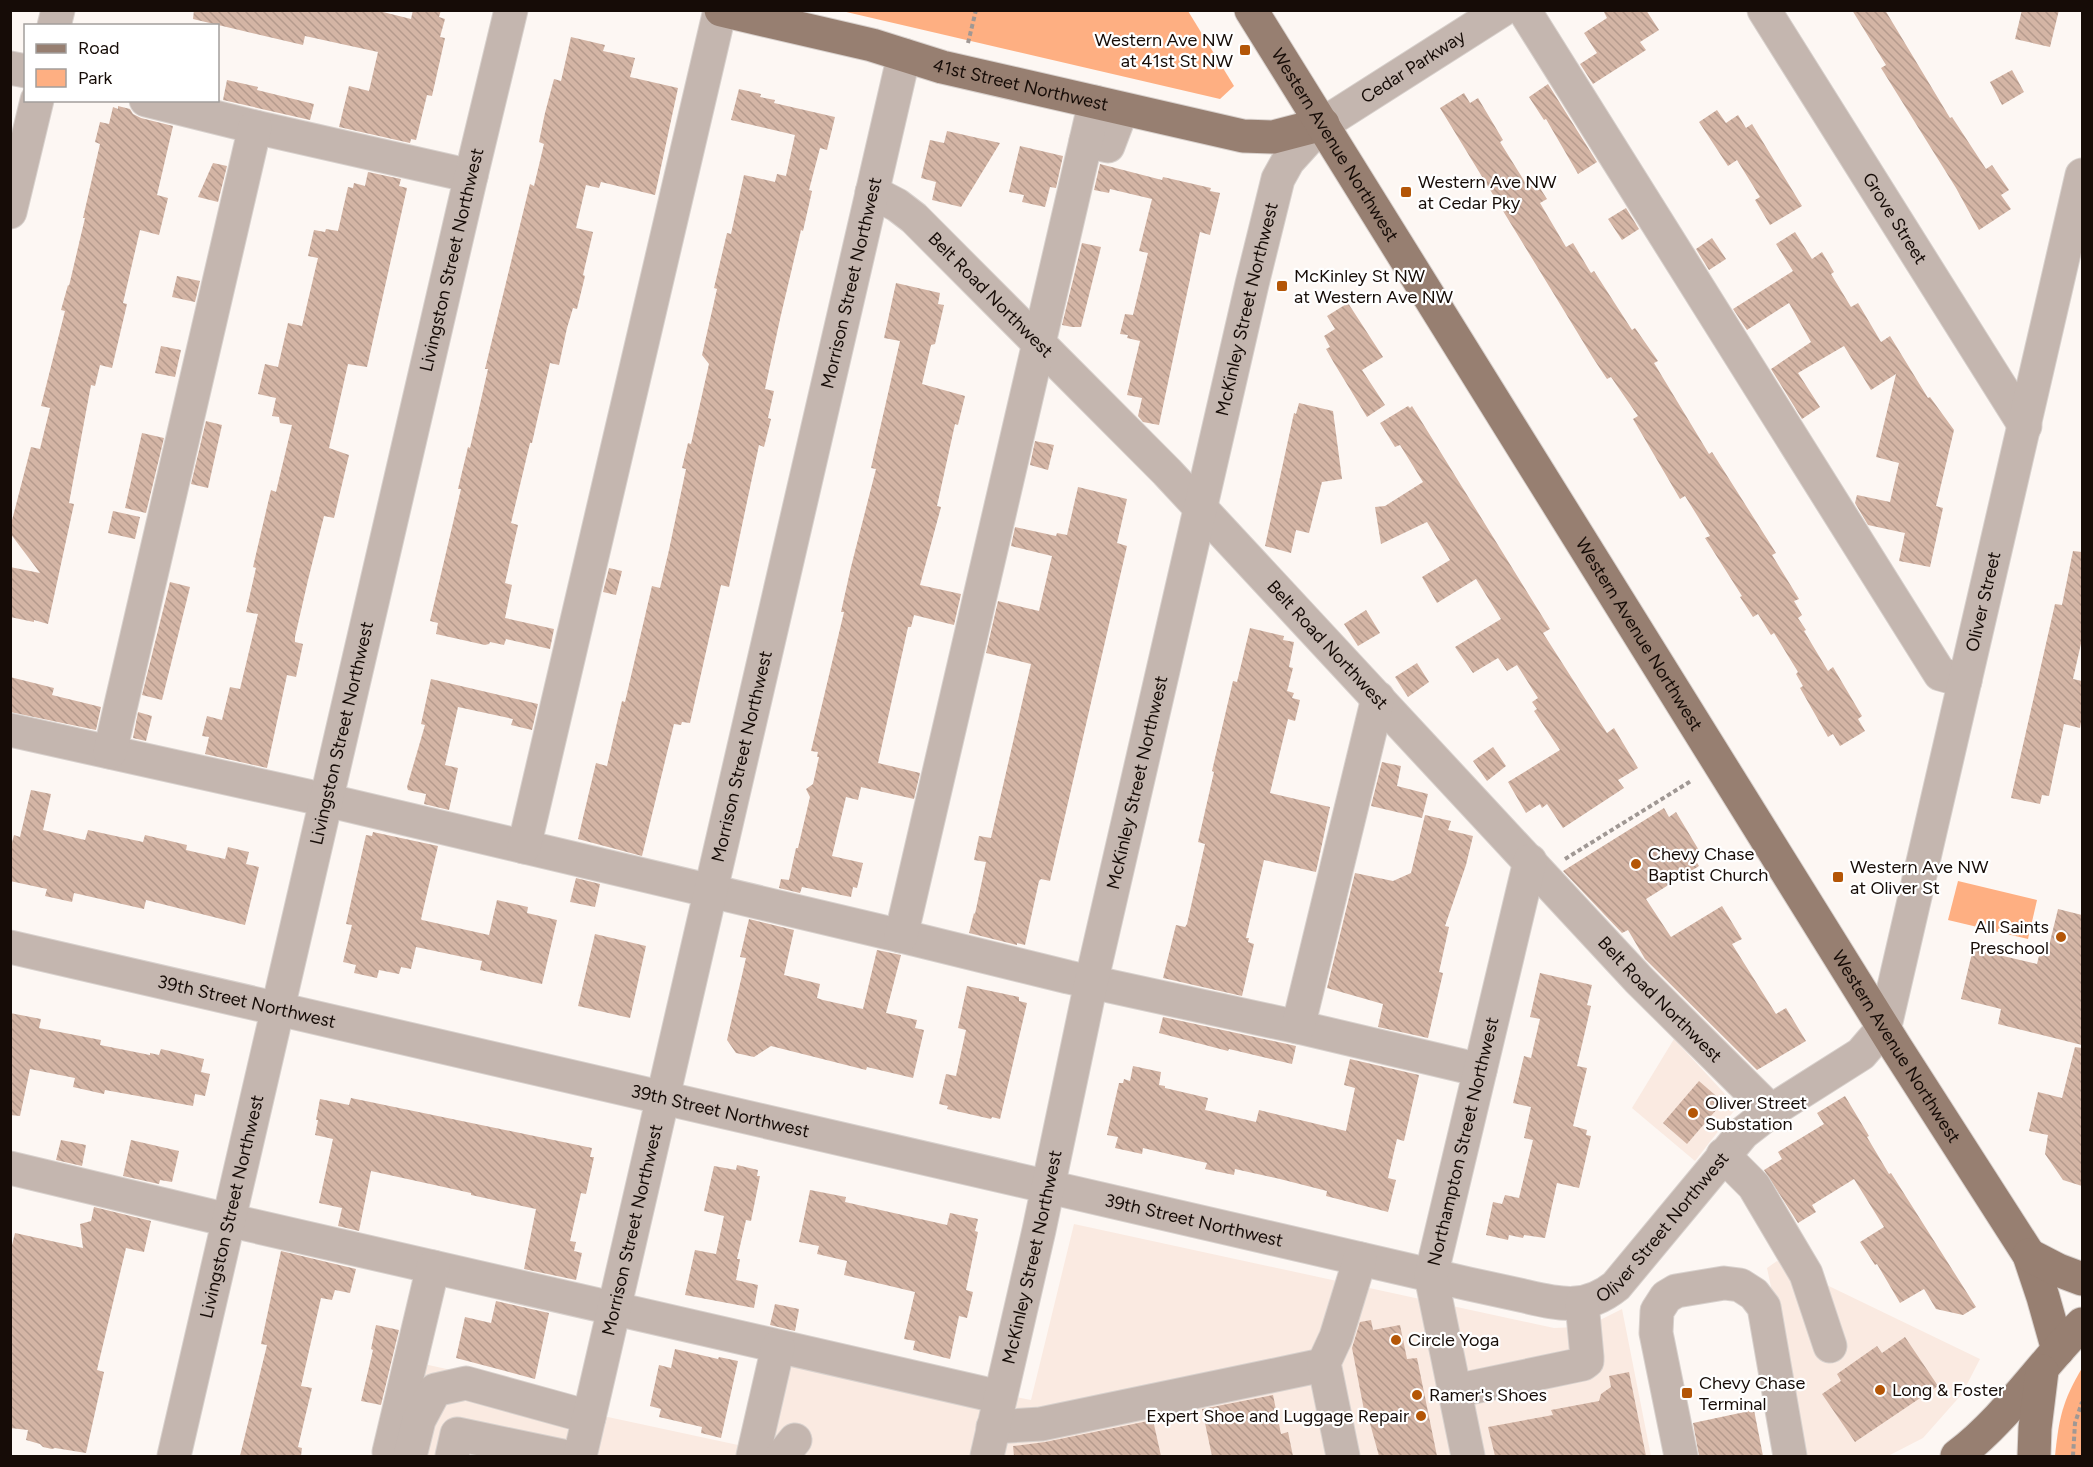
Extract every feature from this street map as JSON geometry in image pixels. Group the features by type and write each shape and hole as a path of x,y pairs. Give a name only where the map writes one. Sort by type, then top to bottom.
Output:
{"main road":[{"name":"41st Street Northwest","path":"720,10 872,45 942,67 1251,137 1287,134 1323,124"},
{"name":"Western Avenue Northwest","path":"1251,10 2029,1255 2050,1360"},
{"path":"2029,1255 2082,1279"},
{"path":"1957,1456 1990,1428 2082,1324"},
{"path":"2034,1456 2035,1428 2050,1360"}],"street":[{"name":"Livingston Street Northwest","path":"174,1456 511,10"},
{"path":"524,848 720,10"},
{"name":"Cedar Parkway","path":"1323,124 1502,10"},
{"path":"1524,10 1940,675 1965,681"},
{"name":"Grove Street","path":"1764,10 2025,426"},
{"name":"Morrison Street Northwest","path":"580,1456 904,55"},
{"path":"10,212 37,102"},
{"path":"154,102 471,176"},
{"path":"901,936 1086,141 1109,106"},
{"name":"McKinley Street Northwest","path":"993,1427 1048,1188 1091,982 1278,179 1288,161 1323,124"},
{"path":"110,752 255,127"},
{"name":"Oliver Street","path":"1885,1026 2082,175"},
{"name":"Belt Road Northwest","path":"872,192 897,205 914,218 1038,341 1200,507 1639,980 1771,1111"},
{"path":"1298,1027 1378,698"},
{"path":"10,730 326,800 1091,982 1480,1070"},
{"name":"Northampton Street Northwest","path":"1468,1456 1431,1276 1480,1070 1536,867"},
{"name":"39th Street Northwest","path":"10,947 1431,1276"},
{"name":"Oliver Street Northwest","path":"1431,1276 1560,1304 1582,1303 1598,1298 1616,1286 1723,1155 1743,1134 1771,1111 1861,1054 1885,1026"},
{"path":"1723,1155 1754,1186 1806,1274 1830,1346"},
{"path":"12,1174 228,1220 778,1347 993,1427 1041,1424 1324,1363"},
{"path":"1343,1456 1324,1363 1336,1337 1360,1259"},
{"path":"388,1456 433,1267"},
{"path":"1681,1456 1656,1333 1657,1311 1666,1297 1676,1291 1724,1283 1740,1285 1754,1294 1764,1307 1790,1456"},
{"path":"1455,1391 1583,1364 1587,1361 1587,1357 1582,1303"},
{"path":"753,1456 778,1347"},
{"path":"410,1456 419,1420 435,1390 466,1383 589,1417"},
{"path":"452,1456 457,1434 562,1456"}],"path":[{"path":"968,44 976,10"},
{"path":"1536,867 1691,781"},
{"path":"2073,1456 2076,1424 2082,1402"}],"shaded area":[{"path":"1674,1039 1737,1107 1695,1161 1632,1108"},
{"path":"1074,1224 1554,1328 1594,1323 1622,1309 1651,1456 402,1456 424,1364 568,1396 566,1408 752,1448 773,1350 1031,1400"},
{"path":"1777,1261 1980,1359 1962,1394 1923,1438 1888,1456 1807,1456 1767,1268"}],"green space":[{"path":"842,11 1188,11 1234,86 1220,99"},
{"path":"1958,881 2037,900 2028,939 1948,920"},
{"path":"2082,1368 2082,1456 2055,1456 2062,1410"}],"building":[{"path":"194,10 375,10 411,19 413,10 441,10 439,17 445,19 440,37 445,38 432,96 427,95 416,140 411,139 410,143 339,127 349,86 369,91 378,52 305,36 303,45 193,19"},
{"path":"1603,10 1646,10 1659,30 1640,42 1646,50 1593,84 1580,64 1597,53 1584,33 1607,18"},
{"path":"1852,10 1885,10 1950,118 1952,117 1986,169 1992,165 2009,190 2001,195 2011,209 1979,230 1956,188 1881,68 1886,65"},
{"path":"2022,10 2059,10 2050,47 2015,39"},
{"path":"571,37 605,45 603,51 635,58 630,77 678,88 655,195 601,182 599,188 586,185 576,228 593,232 583,275 585,276 577,309 573,308 567,328 559,365 550,363 511,523 518,525 505,583 512,585 505,618 554,629 550,649 506,639 504,645 490,642 485,645 436,634 438,623 430,621 461,489 458,489 488,369 485,369 530,184 534,186 544,144 539,142 545,113 554,79 561,81"},
{"path":"2012,70 2024,92 2002,105 1990,82"},
{"path":"227,80 314,104 310,120 223,100"},
{"path":"1548,84 1597,162 1578,174 1546,119 1544,120 1529,97"},
{"path":"739,89 761,94 760,97 775,100 774,103 835,117 827,150 820,148 809,190 812,191 765,389 774,391 768,418 771,419 764,447 759,445 729,587 721,585 690,723 674,724 642,856 578,839 596,763 607,766 622,701 625,702 652,586 660,588 686,469 682,468 688,443 691,444 709,364 702,355 717,289 714,288 727,233 731,234 744,175 775,182 777,174 786,176 795,135 731,120"},
{"path":"1464,93 1470,103 1478,98 1503,140 1500,142 1528,187 1536,182 1547,199 1540,203 1566,247 1573,243 1591,273 1594,271 1632,330 1635,328 1658,361 1654,363 1709,454 1712,452 1776,553 1772,555 1799,599 1794,601 1802,615 1798,618 1806,630 1804,631 1828,671 1833,667 1862,716 1858,719 1865,731 1840,746 1833,734 1828,737 1800,688 1803,686 1796,674 1798,672 1774,633 1771,635 1758,614 1753,617 1740,597 1742,596 1705,538 1710,536 1685,496 1680,499 1633,419 1638,416 1611,377 1607,379 1593,358 1440,108"},
{"path":"118,106 130,109 133,114 141,118 173,126 157,195 168,198 159,235 140,230 123,303 127,304 112,368 100,365 95,386 91,385 69,503 74,504 48,624 34,620 34,622 10,617 10,567 40,573 10,533 10,528 31,447 40,449 50,408 41,406 65,311 61,310 85,218 83,218 100,144 95,142 100,122 109,124 113,107 118,109"},
{"path":"1717,110 1726,123 1738,115 1746,128 1752,124 1802,206 1770,225 1755,200 1760,197 1737,160 1728,166 1699,122"},
{"path":"947,131 1000,143 961,207 932,200 936,182 921,178 930,140 944,143"},
{"path":"1020,146 1063,156 1056,188 1050,187 1045,207 1022,202 1024,195 1009,192"},
{"path":"213,163 227,166 218,202 198,197"},
{"path":"1100,164 1162,180 1163,177 1211,188 1210,191 1220,193 1210,235 1200,232 1159,425 1143,422 1138,416 1142,398 1127,395 1140,341 1120,334 1125,314 1133,315 1148,253 1139,251 1152,199 1110,189 1109,193 1094,190"},
{"path":"368,172 401,179 399,186 407,188 367,367 348,364 329,448 349,455 334,518 324,516 295,637 295,642 303,644 296,677 287,675 267,768 205,754 209,737 202,736 207,716 222,720 230,687 240,689 258,614 246,612 256,568 253,567 271,490 276,492 292,425 280,423 279,417 272,416 276,398 258,394 265,364 278,367 288,323 302,326 318,258 308,256 314,230 338,231 348,187 353,188 354,183 365,186"},
{"path":"1626,208 1639,229 1622,240 1608,219"},
{"path":"1795,232 1812,259 1822,252 1834,272 1831,274 1851,307 1858,303 1881,342 1890,336 1928,398 1930,397 1954,430 1936,506 1943,508 1930,567 1899,561 1905,533 1868,525 1855,503 1857,495 1890,502 1899,463 1876,457 1896,374 1871,390 1844,346 1798,373 1820,407 1802,419 1771,369 1811,342 1789,303 1747,330 1733,309 1793,271 1776,244"},
{"path":"1712,238 1726,259 1709,270 1696,249"},
{"path":"1082,243 1101,247 1081,327 1072,327 1062,325"},
{"path":"177,276 200,281 195,302 172,297"},
{"path":"896,283 940,293 938,304 944,305 922,384 965,396 958,425 955,424 937,506 941,507 920,585 961,594 954,625 914,615 911,627 908,627 878,763 920,773 914,799 861,787 858,800 846,797 832,856 863,863 857,888 853,887 851,897 802,887 800,893 779,888 781,879 789,880 810,797 806,789 813,784 819,757 817,757 818,752 811,751 844,612 841,612 851,567 876,469 871,468 900,341 884,338"},
{"path":"1348,303 1383,357 1362,370 1385,405 1367,417 1326,349 1330,347 1324,336 1335,329 1327,316"},
{"path":"161,346 181,350 175,377 155,373"},
{"path":"1299,403 1333,411 1342,479 1322,482 1309,533 1296,530 1291,553 1265,546 1294,413 1296,414"},
{"path":"1408,406 1410,408 1412,406 1550,629 1543,633 1607,733 1614,728 1638,768 1618,780 1624,788 1563,828 1547,804 1542,808 1540,804 1526,813 1508,782 1560,750 1534,711 1537,709 1532,702 1538,698 1517,665 1507,671 1498,658 1473,673 1455,647 1501,619 1476,579 1437,603 1422,577 1450,560 1427,522 1381,544 1375,507 1385,506 1423,482 1400,445 1395,447 1380,423"},
{"path":"206,421 222,425 208,488 191,484"},
{"path":"142,433 164,438 146,513 125,508"},
{"path":"1035,441 1054,445 1048,470 1030,465"},
{"path":"1078,487 1127,499 1117,543 1127,546 1050,881 1041,879 1039,881 1025,945 1017,943 1017,945 969,933 986,862 974,860 979,836 991,838 1031,664 986,653 998,601 1039,611 1052,556 1011,546 1015,527 1056,536 1057,533 1067,535"},
{"path":"113,511 140,517 135,539 108,533"},
{"path":"2073,551 2082,552 2082,639 2073,679 2082,681 2082,716 2080,728 2064,724 2049,796 2042,795 2040,804 2011,798 2055,604 2062,605"},
{"path":"609,568 622,571 616,595 603,592"},
{"path":"170,582 190,587 162,700 142,695"},
{"path":"1366,610 1380,633 1358,646 1344,624"},
{"path":"1250,628 1284,636 1283,640 1294,642 1289,667 1293,668 1287,691 1294,693 1292,698 1300,700 1295,721 1288,719 1270,793 1330,807 1316,872 1264,860 1246,938 1249,938 1248,942 1254,944 1242,996 1163,978 1176,925 1185,927 1187,924 1205,844 1198,842 1214,772 1212,771 1233,681 1237,682"},
{"path":"1417,663 1429,682 1408,697 1395,677"},
{"path":"10,677 54,688 52,695 101,707 96,730 10,712"},
{"path":"431,679 538,704 532,730 511,725 513,719 458,707 445,765 458,768 449,810 424,804 426,794 408,790 407,787 425,725 421,724"},
{"path":"138,712 152,716 146,741 133,738"},
{"path":"1493,747 1506,766 1487,781 1473,761"},
{"path":"1382,762 1401,766 1397,786 1428,794 1422,818 1371,806"},
{"path":"31,790 51,794 43,830 85,840 88,830 143,842 145,835 187,845 186,850 225,859 228,847 249,852 246,864 259,867 245,925 146,900 144,909 74,893 72,902 45,896 47,889 10,881 10,850 14,835 20,837"},
{"path":"1664,808 1669,817 1676,812 1700,852 1693,856 1699,866 1646,899 1671,937 1722,906 1742,939 1732,944 1776,1014 1786,1008 1806,1041 1757,1070 1645,959 1628,930 1622,933 1563,871"},
{"path":"1425,815 1451,821 1448,830 1473,836 1466,865 1445,926 1449,927 1439,972 1443,973 1428,1038 1378,1027 1383,1004 1327,988 1355,873 1393,881 1411,873"},
{"path":"373,832 438,846 422,920 489,935 497,900 528,907 527,913 557,920 542,984 480,970 482,961 416,947 411,969 401,967 399,974 379,970 377,978 354,973 356,965 343,962 352,925 346,924 366,835 372,836"},
{"path":"576,878 600,884 595,907 570,902"},
{"path":"2058,909 2082,915 2082,1045 1998,1024 2001,1009 1961,999 1973,949 2037,964 2041,948 2048,950"},
{"path":"749,919 794,930 784,975 820,984 817,998 823,1000 863,1009 877,950 901,955 886,1013 917,1020 915,1028 924,1030 913,1078 867,1067 866,1070 771,1046 754,1057 736,1053 727,1040 746,958 740,957"},
{"path":"595,934 646,946 630,1018 578,1006"},
{"path":"1540,973 1592,985 1587,1005 1591,1006 1577,1066 1587,1068 1573,1126 1587,1130 1586,1135 1591,1136 1579,1188 1557,1183 1545,1238 1524,1235 1523,1238 1509,1235 1508,1240 1486,1235 1493,1202 1502,1204 1505,1195 1519,1198 1533,1140 1524,1138 1531,1107 1513,1103 1524,1056 1531,1058 1540,1019 1530,1017"},
{"path":"967,986 1019,997 1019,1001 1027,1003 1000,1119 947,1109 948,1106 939,1104 946,1074 956,1076 966,1030 958,1028"},
{"path":"10,1013 41,1019 39,1028 101,1040 100,1045 150,1055 150,1053 159,1055 161,1049 204,1059 201,1072 210,1074 205,1096 195,1094 193,1106 105,1090 104,1094 73,1087 75,1078 30,1069 20,1116 10,1115"},
{"path":"1163,1017 1296,1046 1292,1064 1229,1049 1228,1051 1159,1033"},
{"path":"2075,1047 2082,1048 2082,1186 2063,1180 2045,1154 2048,1135 2029,1131 2038,1092 2062,1098"},
{"path":"1350,1059 1419,1075 1404,1141 1397,1139 1388,1178 1396,1180 1388,1212 1326,1196 1327,1191 1280,1179 1235,1169 1234,1175 1205,1169 1207,1163 1143,1148 1142,1154 1115,1148 1118,1137 1107,1135 1119,1083 1123,1083 1124,1079 1130,1081 1133,1066 1161,1072 1159,1085 1165,1088 1208,1098 1205,1110 1256,1122 1259,1110 1346,1131 1355,1088 1344,1085"},
{"name":"Oliver Street Substation","path":"1699,1081 1723,1102 1687,1144 1663,1123"},
{"path":"1845,1096 1889,1174 1891,1173 1976,1307 1963,1315 1936,1309 1924,1289 1900,1303 1877,1264 1875,1265 1860,1242 1884,1227 1854,1179 1812,1205 1816,1212 1798,1223 1764,1170 1782,1159 1778,1152 1824,1124 1817,1113"},
{"path":"351,1098 592,1148 590,1157 594,1157 586,1194 581,1193 570,1241 576,1242 574,1251 582,1253 576,1280 524,1269 536,1209 471,1195 471,1193 371,1171 359,1231 338,1226 342,1208 319,1203 333,1139 315,1135 318,1120 316,1120 320,1099 349,1105"},
{"path":"61,1140 86,1145 82,1166 56,1160"},
{"path":"131,1140 179,1151 172,1182 160,1180 159,1184 123,1176"},
{"path":"737,1165 758,1170 757,1176 760,1176 751,1221 746,1220 737,1259 740,1259 736,1280 758,1285 754,1308 685,1295 695,1250 716,1254 724,1216 704,1211 714,1166 736,1170"},
{"path":"810,1190 846,1197 845,1202 947,1225 950,1213 978,1219 975,1231 978,1232 966,1290 973,1292 967,1318 959,1316 950,1359 913,1350 915,1341 904,1339 915,1292 844,1275 847,1261 817,1254 819,1246 799,1242"},
{"path":"94,1207 151,1221 144,1252 126,1248 97,1370 104,1372 86,1453 43,1447 26,1440 28,1430 10,1428 10,1253 15,1233 83,1248 80,1224 91,1221"},
{"path":"281,1251 356,1269 350,1293 335,1290 332,1300 321,1298 301,1386 312,1388 298,1447 302,1448 301,1456 240,1456 267,1345 261,1344"},
{"path":"496,1301 549,1313 535,1379 456,1358 465,1317 491,1323"},
{"path":"775,1304 799,1309 795,1331 770,1325"},
{"path":"1371,1320 1373,1330 1400,1325 1407,1359 1417,1358 1437,1456 1379,1456 1366,1409 1364,1410 1352,1348 1360,1322"},
{"path":"376,1325 399,1330 381,1405 361,1401 373,1350 371,1349"},
{"name":"Long & Foster","path":"1905,1337 1938,1386 1855,1442 1822,1394 1841,1381 1837,1374 1877,1346 1882,1353"},
{"path":"675,1349 738,1361 721,1438 701,1433 702,1427 659,1417 661,1409 650,1406 659,1365 671,1368"},
{"path":"1629,1372 1646,1456 1495,1456 1488,1427 1553,1415 1551,1410 1599,1401 1601,1394 1611,1387 1609,1376"},
{"path":"1273,1395 1281,1434 1288,1432 1293,1456 1212,1456 1202,1409"},
{"name":"Chevy Chase Terminal","path":"1754,1410 1763,1456 1699,1456 1693,1423"},
{"path":"1153,1420 1161,1456 1014,1456 1013,1446 1045,1442"}],"place":[{"name":"Western Ave NW at 41st St NW","path":"1245,50"},
{"name":"Western Ave NW at Cedar Pky","path":"1406,192"},
{"name":"McKinley St NW at Western Ave NW","path":"1282,286"},
{"name":"Chevy Chase Baptist Church","path":"1636,864"},
{"name":"Western Ave NW at Oliver St","path":"1838,877"},
{"name":"All Saints Preschool","path":"2061,937"},
{"name":"Oliver Street Substation","path":"1693,1113"},
{"name":"Circle Yoga","path":"1396,1340"},
{"name":"Long & Foster","path":"1880,1390"},
{"name":"Chevy Chase Terminal","path":"1687,1393"},
{"name":"Ramer's Shoes","path":"1417,1395"},
{"name":"Expert Shoe and Luggage Repair","path":"1421,1416"}]}
